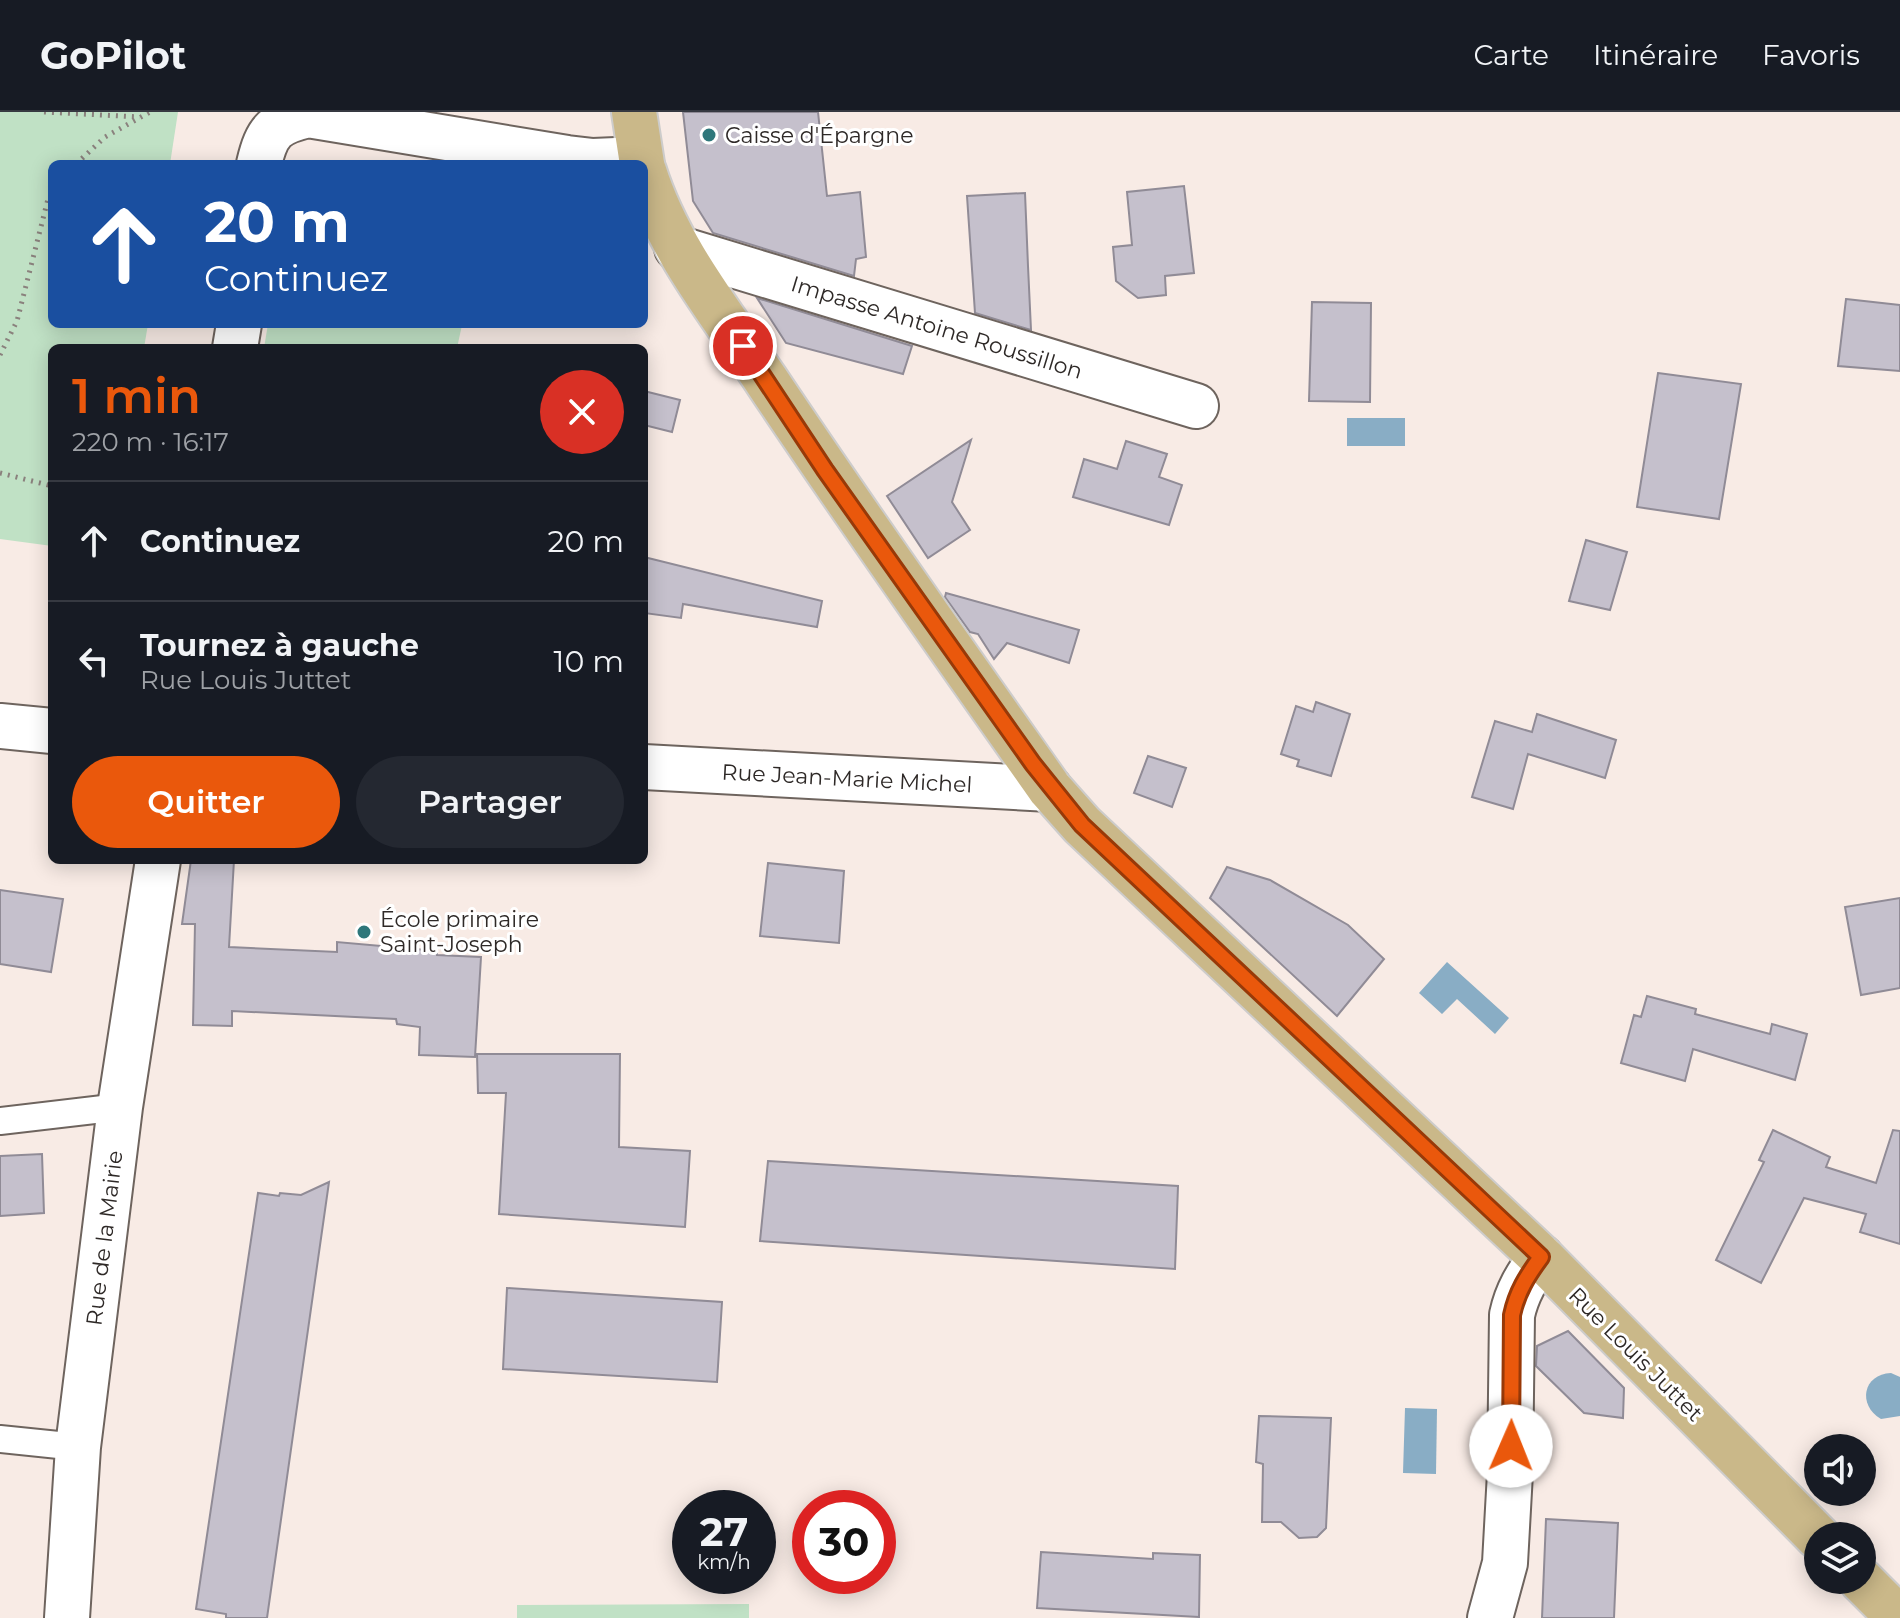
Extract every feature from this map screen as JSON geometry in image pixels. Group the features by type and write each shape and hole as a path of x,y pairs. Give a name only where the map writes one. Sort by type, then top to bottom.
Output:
{"main road":[{"name":"Rue Louis Juttet","path":"634,112 641,160"},
{"name":"Rue Louis Juttet","path":"648,184 677,248 825,470 1050,789 1525,1285 1804,1525"},
{"path":"1875,1594 1899,1618"}],"street":[{"path":"260,160 267,136 281,117 308,115 584,160"},
{"name":"Impasse Antoine Roussillon","path":"677,248 1196,406"},
{"path":"0,726 48,731"},
{"name":"Rue Jean-Marie Michel","path":"648,767 1050,789"},
{"name":"Rue de la Mairie","path":"67,1618 78,1447 120,1107 157,864"},
{"path":"1490,1618 1505,1563 1525,1285"}],"lane":[{"path":"0,1121 120,1107"},
{"path":"0,1439 78,1447"}],"path":[{"path":"44,112 140,117"},
{"path":"82,160 105,137 150,112"},
{"path":"0,355 17,321 48,199"},
{"path":"0,473 48,485"}],"green space":[{"path":"0,112 178,112 171,160 48,160 48,328 147,328 145,344 48,344 48,545 0,539"},
{"path":"267,328 461,328 458,344 265,344"},
{"path":"749,1604 749,1618 517,1618 517,1605"}],"water":[{"path":"1347,418 1405,418 1405,446 1347,446"},
{"path":"1447,962 1509,1018 1495,1034 1457,999 1442,1014 1419,993"},
{"path":"1891,1373 1900,1377 1900,1416 1881,1419 1868,1406 1866,1391 1874,1379"},
{"path":"1405,1408 1437,1409 1436,1474 1403,1473"}],"building":[{"path":"683,112 818,112 827,196 860,192 866,257 856,259 854,276 713,233 693,201"},
{"path":"1184,186 1194,273 1165,276 1166,295 1138,298 1116,281 1113,247 1132,245 1127,192"},
{"path":"1025,193 1031,330 975,313 967,196"},
{"path":"757,298 912,346 903,374 786,343"},
{"path":"1846,299 1900,305 1900,371 1838,366"},
{"path":"1312,302 1371,303 1370,402 1309,401"},
{"path":"1658,373 1741,384 1719,519 1637,507"},
{"path":"648,392 680,400 672,432 648,426"},
{"path":"971,440 952,502 970,530 928,558 887,496"},
{"path":"1126,441 1167,454 1159,477 1182,485 1169,525 1073,497 1084,459 1117,469"},
{"path":"1586,540 1627,552 1610,610 1569,601"},
{"path":"648,558 822,601 817,627 683,604 681,618 648,614"},
{"path":"946,593 1079,630 1069,663 1007,643 994,659 978,634 970,632 945,597"},
{"path":"1316,702 1350,714 1331,776 1297,766 1299,760 1281,754 1296,706 1313,712"},
{"path":"1537,714 1616,740 1605,778 1528,754 1513,809 1472,797 1495,721 1532,732"},
{"path":"1148,756 1186,768 1172,807 1134,793"},
{"path":"768,863 844,871 839,943 760,936"},
{"path":"190,864 234,864 229,947 337,952 337,942 437,951 437,955 481,957 475,1057 419,1055 420,1027 397,1024 396,1019 232,1011 232,1026 193,1025 195,924 182,924"},
{"path":"1227,867 1270,880 1348,925 1384,959 1337,1016 1210,898"},
{"path":"0,890 63,899 51,972 0,964"},
{"path":"1900,898 1900,988 1861,995 1845,907"},
{"path":"1647,996 1696,1009 1695,1014 1770,1034 1772,1024 1807,1034 1795,1080 1693,1049 1685,1081 1621,1063 1634,1015 1641,1017"},
{"path":"477,1054 620,1054 619,1147 690,1151 685,1227 499,1214 506,1093 478,1093"},
{"path":"1773,1130 1830,1157 1826,1167 1876,1183 1893,1130 1900,1131 1900,1244 1860,1232 1866,1214 1804,1198 1761,1283 1716,1260 1764,1162 1759,1160"},
{"path":"42,1154 44,1213 0,1216 0,1156"},
{"path":"768,1161 1178,1186 1175,1269 760,1241"},
{"path":"329,1182 267,1618 226,1618 226,1614 196,1609 258,1193 301,1195"},
{"path":"507,1288 722,1302 717,1382 503,1369"},
{"path":"1568,1331 1624,1388 1623,1418 1584,1413 1536,1366 1537,1346"},
{"path":"1259,1416 1331,1418 1326,1528 1317,1537 1299,1538 1281,1522 1262,1522 1263,1464 1256,1462"},
{"path":"1546,1519 1618,1523 1614,1618 1542,1618"},
{"path":"1041,1552 1153,1559 1153,1553 1200,1555 1199,1617 1037,1608"}],"place":[{"name":"Caisse d'Épargne","path":"709,135"},
{"name":"École primaire Saint-Joseph","path":"364,932"}],"route":[{"path":"743,346 825,470 1050,789 1082,825 1541,1257 1516,1297 1512,1315 1511,1446"}]}
